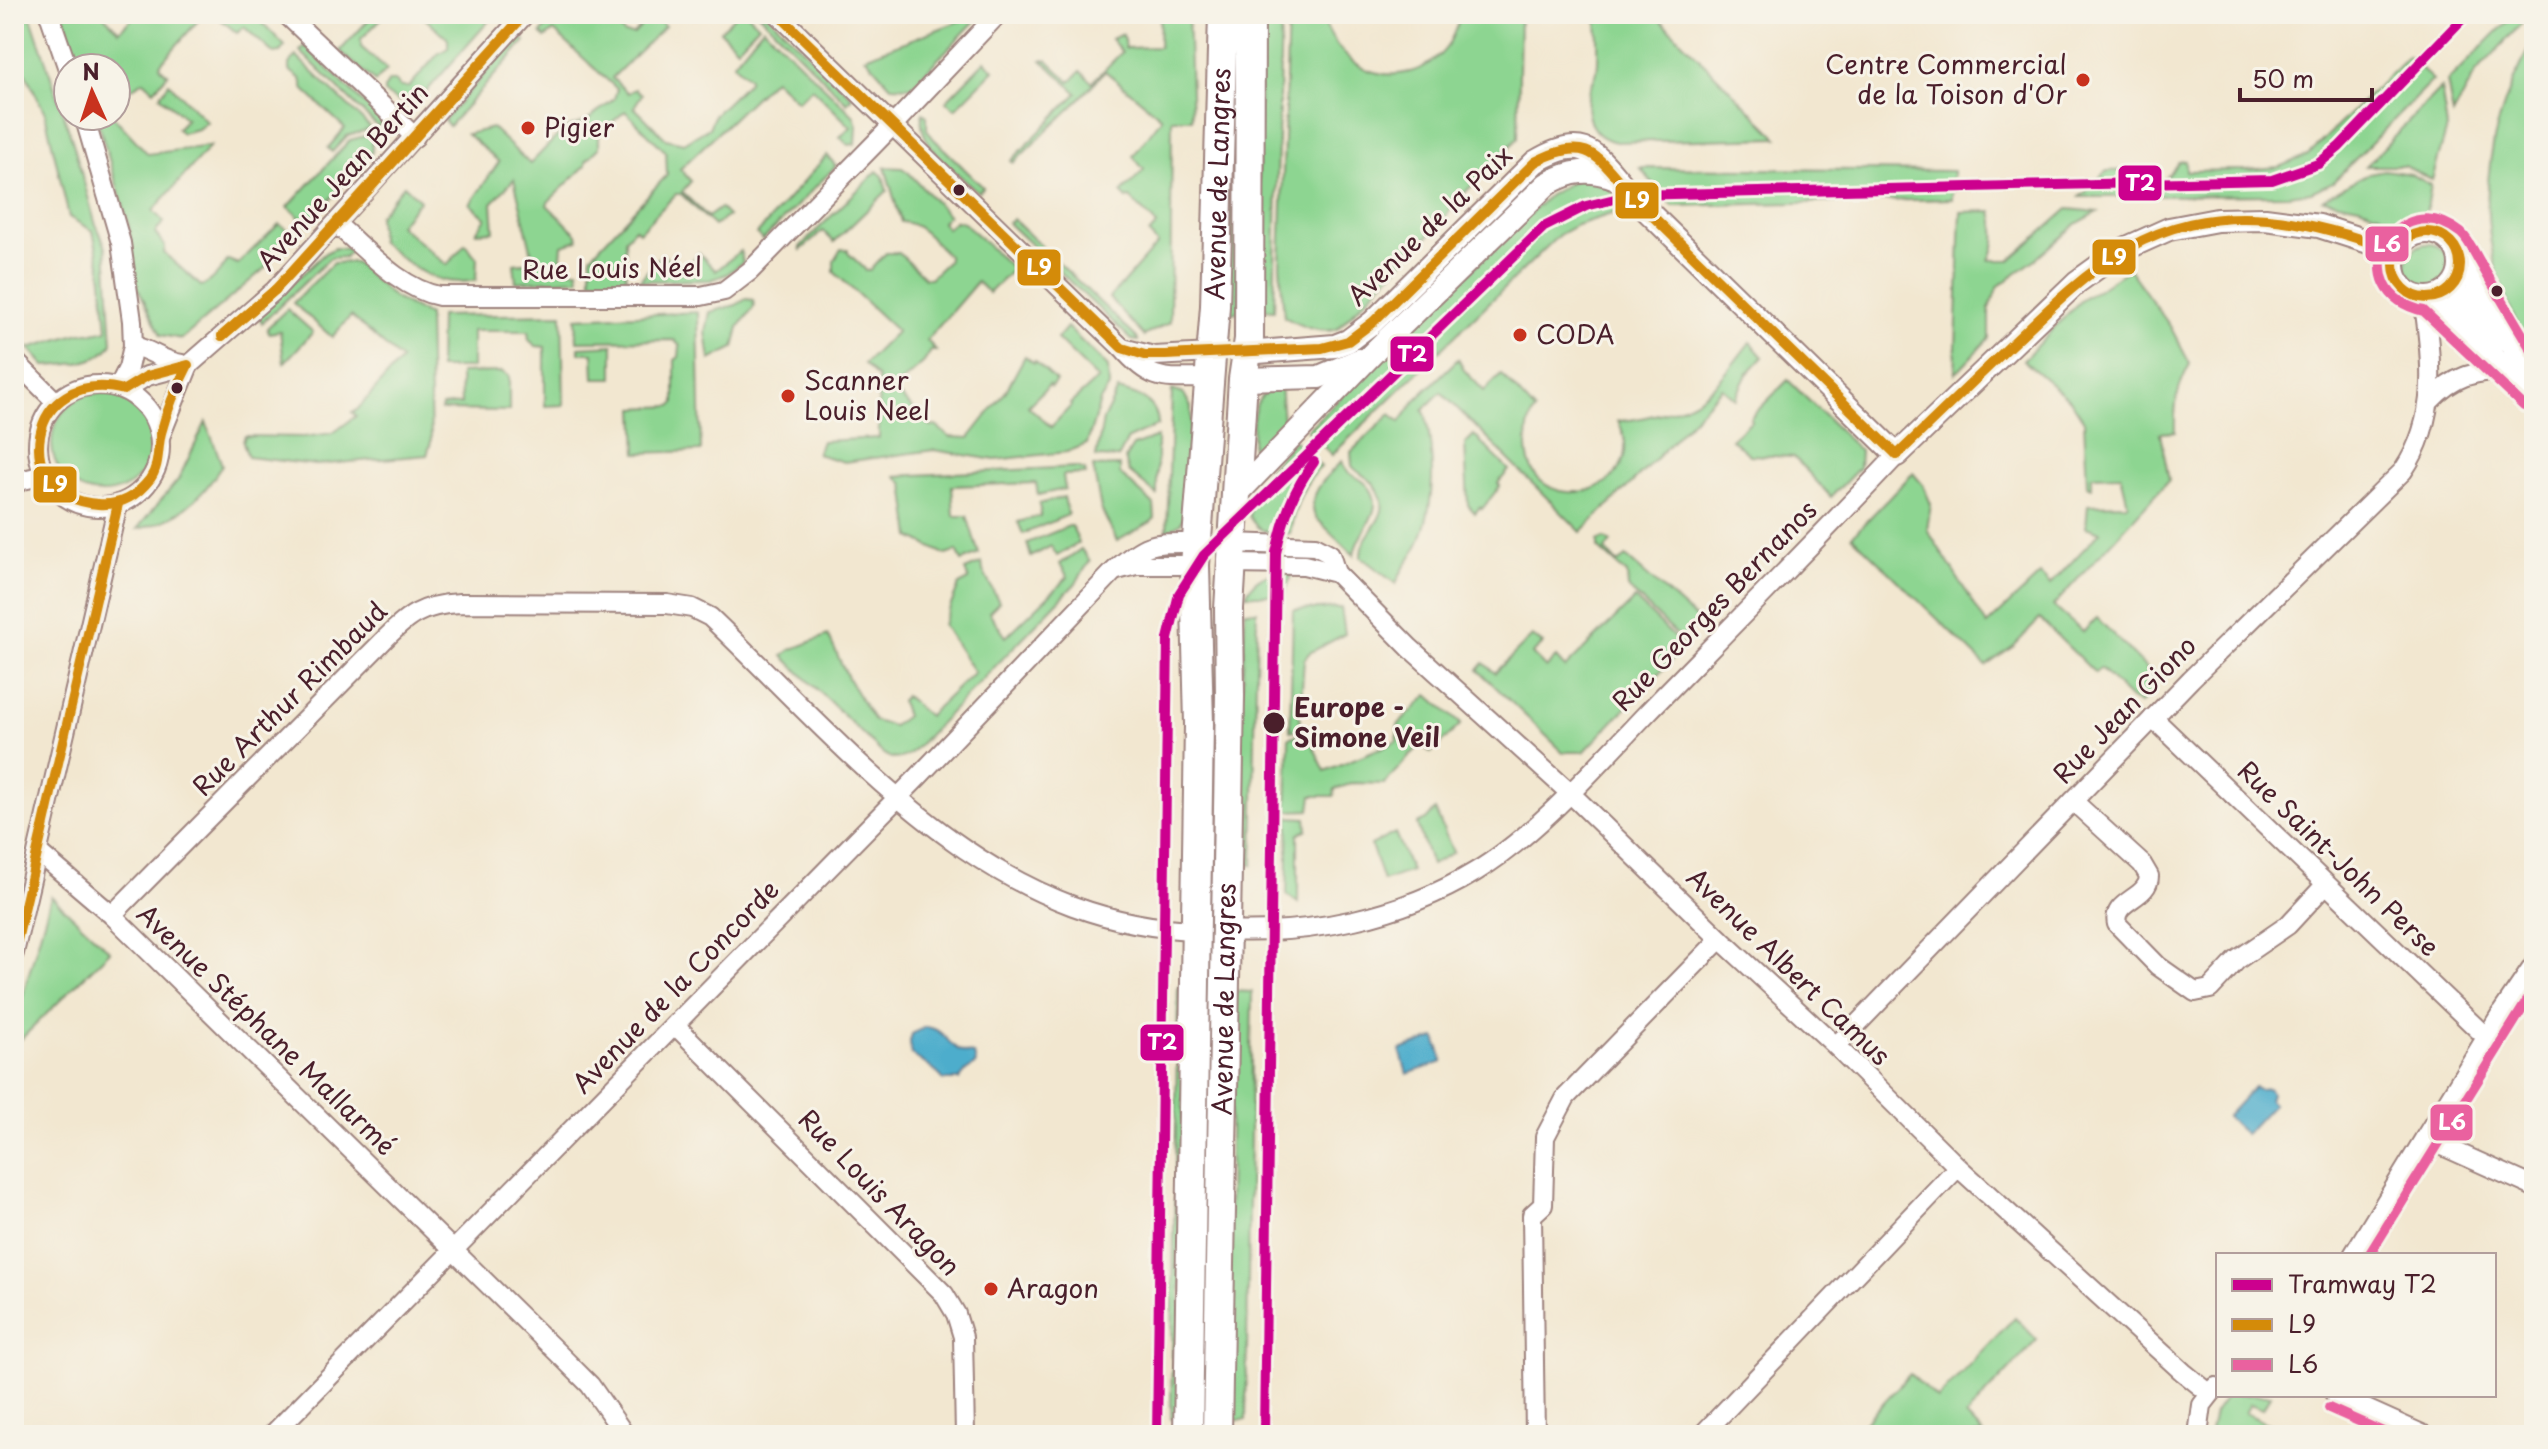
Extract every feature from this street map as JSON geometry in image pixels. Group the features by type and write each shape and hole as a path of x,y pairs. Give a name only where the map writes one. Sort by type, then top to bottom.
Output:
{"main road":[{"name":"Avenue de Langres","path":"1188,1435 1199,724 1196,554 1211,366 1223,14"},
{"name":"Avenue de Langres","path":"1217,1435 1229,609 1244,366 1249,339 1250,14"},
{"path":"1211,366 1244,366"},
{"path":"1196,554 1232,554"}],"street":[{"path":"49,14 62,52"},
{"path":"286,14 415,137"},
{"name":"Avenue Jean Bertin","path":"121,389 147,376 189,365 275,290 525,14"},
{"path":"778,14 1122,348 1211,366"},
{"name":"Rue Louis Néel","path":"336,224 403,281 427,294 713,295 733,287 750,271 998,14"},
{"path":"89,132 121,243 133,346 121,389"},
{"name":"Avenue de la Paix","path":"1244,366 1348,341 1373,322 1535,162 1550,153 1570,149 1593,152 1616,178"},
{"name":"Avenue de la Paix","path":"1237,494 1374,352 1547,184 1561,175 1586,170 1616,178"},
{"path":"1616,178 1897,455 2077,282 2120,251 2169,229 2217,220 2265,219 2319,226 2397,251"},
{"path":"1473,225 1490,240"},
{"path":"2458,254 2460,271 2452,287 2439,296 2427,298 2413,295 2398,281 2394,271 2397,251 2404,242 2424,232 2445,238 2458,254 2531,389"},
{"path":"2452,287 2531,389"},
{"path":"2427,298 2531,389"},
{"name":"Rue Jean Giono","path":"1836,1046 2153,718 2403,471 2420,440 2431,400 2427,298"},
{"path":"133,346 141,347 168,362 189,365"},
{"name":"Avenue de la Paix","path":"1244,366 1319,377 1374,352"},
{"path":"14,360 56,402"},
{"name":"Avenue Jean Bertin","path":"160,437 189,365"},
{"path":"2431,400 2445,385 2461,377 2505,369"},
{"path":"109,385 121,389 139,399 152,414 160,437 159,459 152,477 132,498 118,504 92,507 67,498 45,475 39,457 38,437 46,415 56,402 81,387 109,385"},
{"name":"Rue Georges Bernanos","path":"1225,931 1283,932 1354,920 1436,894 1476,872 1508,849 1570,793 1897,455"},
{"path":"14,485 45,475"},
{"path":"14,953 118,504"},
{"name":"Avenue de la Concorde","path":"272,1435 897,799 1114,571 1196,554"},
{"name":"Avenue Albert Camus","path":"1232,554 1336,573 1410,648 1570,793 1720,939 1836,1046 1958,1167 2183,1372 2214,1389"},
{"name":"Rue Arthur Rimbaud","path":"112,915 401,622 426,607 443,603 667,604 702,611 897,799 962,848 1003,874 1076,909 1148,927 1197,930"},
{"name":"Rue Saint-John Perse","path":"2153,718 2487,1038"},
{"path":"2073,801 2142,864 2149,876 2146,889 2118,910 2117,924 2158,966 2195,992 2210,989 2237,960 2288,925 2326,884"},
{"name":"Avenue Stéphane Mallarmé","path":"38,852 112,915 590,1385 625,1435"},
{"path":"1535,1435 1532,1215 1543,1205 1545,1137 1566,1097 1720,939"},
{"path":"2354,1253 2534,965"},
{"name":"Rue Louis Aragon","path":"675,1025 944,1294 956,1314 963,1337 965,1435"},
{"path":"2425,1138 2534,1187"},
{"path":"1702,1435 1958,1167"},
{"path":"2198,1435 2202,1405 2214,1389"},
{"path":"2339,1397 2424,1435"}],"green space":[{"path":"14,14 30,14 52,80 52,132 69,132 95,222 106,247 112,343 100,355 73,364 45,366 29,348 80,333 107,330 101,269 93,231 69,217 45,113 26,74 14,78"},
{"path":"63,14 102,14 119,31 137,14 204,14 160,64 168,74 154,90 144,81 132,88 132,52 76,52"},
{"path":"214,14 254,14 285,46 280,52 273,53 244,27 237,33"},
{"path":"374,14 386,14 361,39 361,47 387,70 375,82 340,51"},
{"path":"420,14 495,14 418,101 400,102 384,93 389,81 409,87 438,54 448,48 448,39"},
{"path":"557,14 614,14 616,25 625,34 634,34 642,25 644,14 651,14 665,26 612,78 628,93 635,89 642,94 634,107 666,139 684,143 709,128 715,114 748,82 749,78 733,64 763,27 854,116 856,144 848,145 840,137 851,127 812,88 797,101 774,79 680,169 691,181 682,192 708,217 720,208 728,216 714,226 681,194 676,194 639,232 635,228 625,239 626,280 591,280 591,256 667,175 666,152 625,111 599,134 599,148 547,205 577,234 578,240 562,245 560,270 578,270 579,279 516,282 514,264 534,262 514,179 492,203 494,231 476,232 486,218 470,204 499,162 467,134 492,128 530,164 564,129 586,121 614,99 617,89 554,31 545,38 541,33"},
{"path":"736,14 748,14 759,25 737,48 720,31"},
{"path":"759,14 767,14 852,97 847,103"},
{"path":"978,14 978,18 911,87 891,86 865,57"},
{"path":"1160,14 1188,14 1192,119 1172,119 1170,322 1144,336 1109,298 1158,244 1149,234 1157,225 1121,193 1144,170 1133,156 1162,118 1105,71 1074,105 1013,163 1011,161 1077,93 1042,60 1047,60 1070,82 1081,71 1092,82 1122,52 1111,39 1123,34 1125,48 1159,47"},
{"path":"1232,14 1241,14 1239,312 1228,313"},
{"path":"1260,14 1281,14 1274,310 1257,309"},
{"path":"1288,14 1321,14 1343,53 1366,69 1394,74 1415,71 1439,56 1451,40 1461,14 1520,14 1518,138 1455,203 1441,223 1337,329 1330,331 1310,328 1284,317 1280,266"},
{"path":"1597,14 1655,14 1778,138 1616,142 1600,135 1590,122 1587,106 1598,64"},
{"path":"2514,15 2522,23 2475,74 2453,115 2447,82"},
{"path":"519,35 525,41 449,126 444,120"},
{"path":"2534,42 2534,353 2513,316 2499,277 2490,238 2488,198 2491,158 2500,119 2514,80"},
{"path":"305,46 383,122 378,127 300,51"},
{"path":"296,56 370,129 347,136 332,152 328,148 345,128 304,90 301,79 289,70 289,64"},
{"path":"2408,57 2433,80 2333,182 2311,192 2288,195 2151,196 2179,162 2186,161 2186,171 2246,170 2279,167 2308,155"},
{"path":"985,61 994,70 955,109 946,101"},
{"path":"169,83 207,122 198,129 182,133 177,129 186,119 160,96"},
{"path":"2441,88 2447,128 2432,180 2405,166 2366,166"},
{"path":"923,113 927,116 927,129 933,138 983,187 978,192 931,146 922,124"},
{"path":"101,132 128,132 148,154 210,146 153,211 164,222 155,233 165,246 164,253 201,286 213,279 228,260 238,264 279,224 291,232 265,268 182,339 161,335 138,288 128,222"},
{"path":"372,134 372,152 308,225 288,207 350,140"},
{"path":"827,155 836,166 763,240 757,234"},
{"path":"885,167 902,168 909,173 948,215 942,222 947,228 955,221 963,222 1013,269 989,293 977,282 927,340 936,351 931,351 895,391 931,427 936,426 950,437 969,438 1006,391 1025,356 1056,381 1028,406 1051,427 1070,404 1098,379 1057,339 1067,327 1108,367 1109,387 1100,401 1087,444 1067,452 995,460 934,450 844,462 817,454 822,441 879,438 878,378 864,364 897,331 834,272 834,261 841,249 848,250 866,270 870,270 886,253 899,253 925,278 930,278 948,261 948,256 927,234 915,225 901,222"},
{"path":"1640,168 1953,171 1952,199 1673,206"},
{"path":"2141,170 2122,197 2080,197 2107,171"},
{"path":"2384,170 2411,174 2431,185 2426,214 2403,222 2359,206 2323,199 2369,173"},
{"path":"877,171 883,176 887,191 834,242 823,231 801,250 800,247"},
{"path":"1578,178 1607,187 1630,208 1577,225 1559,235 1332,455 1307,430 1548,196"},
{"path":"404,185 420,200 399,225 447,265 465,244 477,258 476,280 461,282 435,278 412,266 380,241 378,216"},
{"path":"2068,209 2098,212 2076,224 1999,286 1989,308 1989,338 1955,374 1961,212 1992,211 1995,236 1989,260 2010,260"},
{"path":"1013,219 1138,341 1132,340 1008,223"},
{"path":"2428,244 2443,250 2449,265 2443,280 2428,286 2413,280 2407,265 2413,250"},
{"path":"335,248 352,249 345,257 330,258 262,323 258,315 325,253"},
{"path":"740,251 743,262 727,274 711,280 639,281 662,254 681,272 699,253 716,271"},
{"path":"355,262 394,298 428,315 431,442 427,455 316,465 248,457 243,442 245,436 304,437 333,433 356,416 352,412 401,360 351,316 332,337 293,303 333,263"},
{"path":"2129,269 2170,326 2190,364 2177,397 2175,432 2160,433 2169,480 2053,606 2083,632 2097,618 2146,668 2156,689 2140,704 2100,668 2095,673 2040,619 2014,646 1986,666 1852,536 1913,473 1923,485 1931,504 1927,529 1987,625 2040,575 2050,585 2100,532 2086,527 2088,505 2128,504 2121,475 2092,476 2092,487 2087,485 2084,421 2071,401 2023,360 2080,301"},
{"path":"746,299 753,300 754,307 739,327 734,348 710,360 706,332 710,312"},
{"path":"287,309 313,332 284,363 280,331 269,333 267,328"},
{"path":"698,312 701,451 637,453 635,408 672,406 675,403 675,360 679,357 680,346 674,340 577,341 576,318"},
{"path":"562,314 564,405 545,406 545,347 536,346 529,340 528,331 472,331 472,368 439,368 440,316"},
{"path":"1750,342 1763,357 1747,374 1735,399 1722,388 1581,532 1441,392 1423,410 1429,432 1432,479 1429,509 1417,546 1396,584 1361,557 1362,547 1382,508 1374,484 1352,466 1351,452 1391,414 1400,422 1416,400 1458,359 1484,391 1501,374 1535,411 1527,438 1533,471 1547,486 1567,492 1588,490 1606,482 1620,467 1625,446 1618,421 1672,410 1700,397 1720,380"},
{"path":"613,345 613,378 594,378 593,353 579,353 579,347"},
{"path":"502,372 509,376 509,411 441,410 442,406 461,404 460,373"},
{"path":"1788,380 1860,451 1859,468 1831,497 1794,457 1750,455 1731,439"},
{"path":"1280,384 1284,433 1255,461 1252,458 1252,435 1256,405 1269,390"},
{"path":"1118,390 1146,400 1155,410 1158,425 1128,439 1118,458 1096,457 1103,420"},
{"path":"1172,390 1184,394 1191,407 1191,421 1186,513 1181,523 1167,531"},
{"path":"102,393 121,397 138,407 148,424 152,443 148,462 138,479 121,489 102,493 83,489 66,479 56,462 52,443 56,424 66,407 83,397"},
{"path":"206,422 222,465 206,488 187,507 164,521 137,529 178,480"},
{"path":"1474,435 1509,470 1482,509 1480,507 1475,513 1468,505 1465,444"},
{"path":"1157,437 1157,495 1129,472 1125,459 1133,446"},
{"path":"1294,440 1321,467 1300,497 1290,533 1266,532 1249,516 1254,487"},
{"path":"1342,461 1347,471 1364,482 1374,495 1373,512 1354,555 1315,517 1313,509 1320,486"},
{"path":"1120,466 1120,474 1154,505 1155,518 1117,541 1101,509 1093,467"},
{"path":"1076,467 1085,470 1086,474 1063,475 1065,489 1038,495 1036,483 952,486 954,516 967,516 979,554 962,561 957,551 946,555 911,537 904,484 896,476"},
{"path":"1064,497 1068,515 1023,534 1018,522 1041,516 1039,504"},
{"path":"1072,526 1079,543 1057,556 1051,546 1031,557 1027,543"},
{"path":"1605,538 1611,542 1605,550 1617,563 1626,557 1699,621 1681,639 1628,588 1627,574 1598,548 1598,541"},
{"path":"1081,549 1090,561 1075,584 911,753 902,757 895,759 880,751 783,656 790,650 828,635 849,680 874,721 893,726 906,716 901,701 905,696 928,716 974,672 943,625 959,585 969,580 965,570 982,563 999,602 989,612 1006,637 1068,577 1060,564"},
{"path":"1292,574 1284,595 1246,595 1254,583 1264,576"},
{"path":"1635,599 1684,647 1584,752 1563,752 1478,670 1484,663 1495,673 1532,636 1543,644 1532,654 1546,668 1556,658 1565,668"},
{"path":"1341,608 1345,634 1309,653 1304,660 1299,730 1290,731 1293,610"},
{"path":"1245,611 1257,611 1253,865 1236,865"},
{"path":"1216,612 1215,889 1205,889 1206,613"},
{"path":"1428,695 1461,724 1431,753 1421,744 1384,784 1354,783 1335,789 1334,796 1312,796 1310,810 1287,811 1289,737 1307,733 1325,771 1397,741 1398,725"},
{"path":"1435,810 1453,852 1431,865 1417,824"},
{"path":"1289,817 1306,818 1307,829 1298,835 1298,903 1287,895"},
{"path":"1395,833 1411,871 1383,881 1371,845"},
{"path":"51,896 110,951 14,1046 14,1026"},
{"path":"1178,987 1185,987 1178,1418 1171,1418"},
{"path":"1232,991 1252,992 1246,1420 1226,1420"},
{"path":"2015,1317 2037,1340 1966,1416 1984,1435 1853,1435 1910,1374 1937,1399"},
{"path":"2226,1397 2269,1397 2263,1409 2250,1404 2245,1413 2273,1426 2269,1435 2209,1435 2214,1413"}],"water":[{"path":"925,1027 939,1032 958,1050 974,1054 976,1064 959,1080 944,1080 911,1054 912,1034"},
{"path":"1436,1038 1443,1062 1407,1074 1400,1050"},
{"path":"2254,1087 2268,1088 2271,1093 2269,1100 2273,1104 2245,1134 2226,1117"}],"tram line":[{"name":"T2","path":"1157,1435 1168,639 1179,594 1204,555 1544,227 1586,206 1631,195 2272,180 2318,164 2339,147 2467,14"},
{"name":"T2","path":"1264,1435 1276,553 1290,505 1314,462"}],"transit line":[{"name":"L9","path":"525,14 371,187 275,290 525,14"},
{"name":"L9","path":"778,14 1122,348 1145,355 1165,355 1322,348 1348,341 1373,322 1535,162 1553,154 1580,150 1600,160 1631,195 1897,455"},
{"name":"L9","path":"1897,455 2067,292 2124,250 2155,235 2189,224 2226,218 2268,219 2317,227 2397,251"},
{"name":"L6","path":"2524,406 2424,311 2398,300 2385,283 2381,264 2386,245 2398,230 2415,221 2437,221 2461,233 2534,354"},
{"name":"L9","path":"2427,232 2440,235 2450,242 2457,252 2460,265 2457,278 2450,288 2440,295 2427,298 2414,295 2404,288 2397,278 2394,265 2397,252 2404,242 2414,235 2427,232"},
{"name":"L9","path":"222,336 275,290"},
{"name":"L9","path":"222,336 275,290"},
{"name":"L9","path":"188,365 163,424 155,468 139,491 120,502 98,504 69,496 50,480 40,459 40,435 49,414 66,396 91,387 124,390 147,376 188,365"},
{"name":"L9","path":"14,953 118,504"},
{"name":"L6","path":"2370,1253 2534,990"},
{"name":"L6","path":"2329,1408 2390,1435"}],"place":[{"name":"Centre Commercial de la Toison d'Or","path":"2083,80"},
{"name":"Pigier","path":"528,128"},
{"name":"CODA","path":"1520,335"},
{"name":"Scanner Louis Neel","path":"788,396"},
{"name":"Europe - Simone Veil","path":"1274,723"},
{"name":"Aragon","path":"991,1289"}]}
